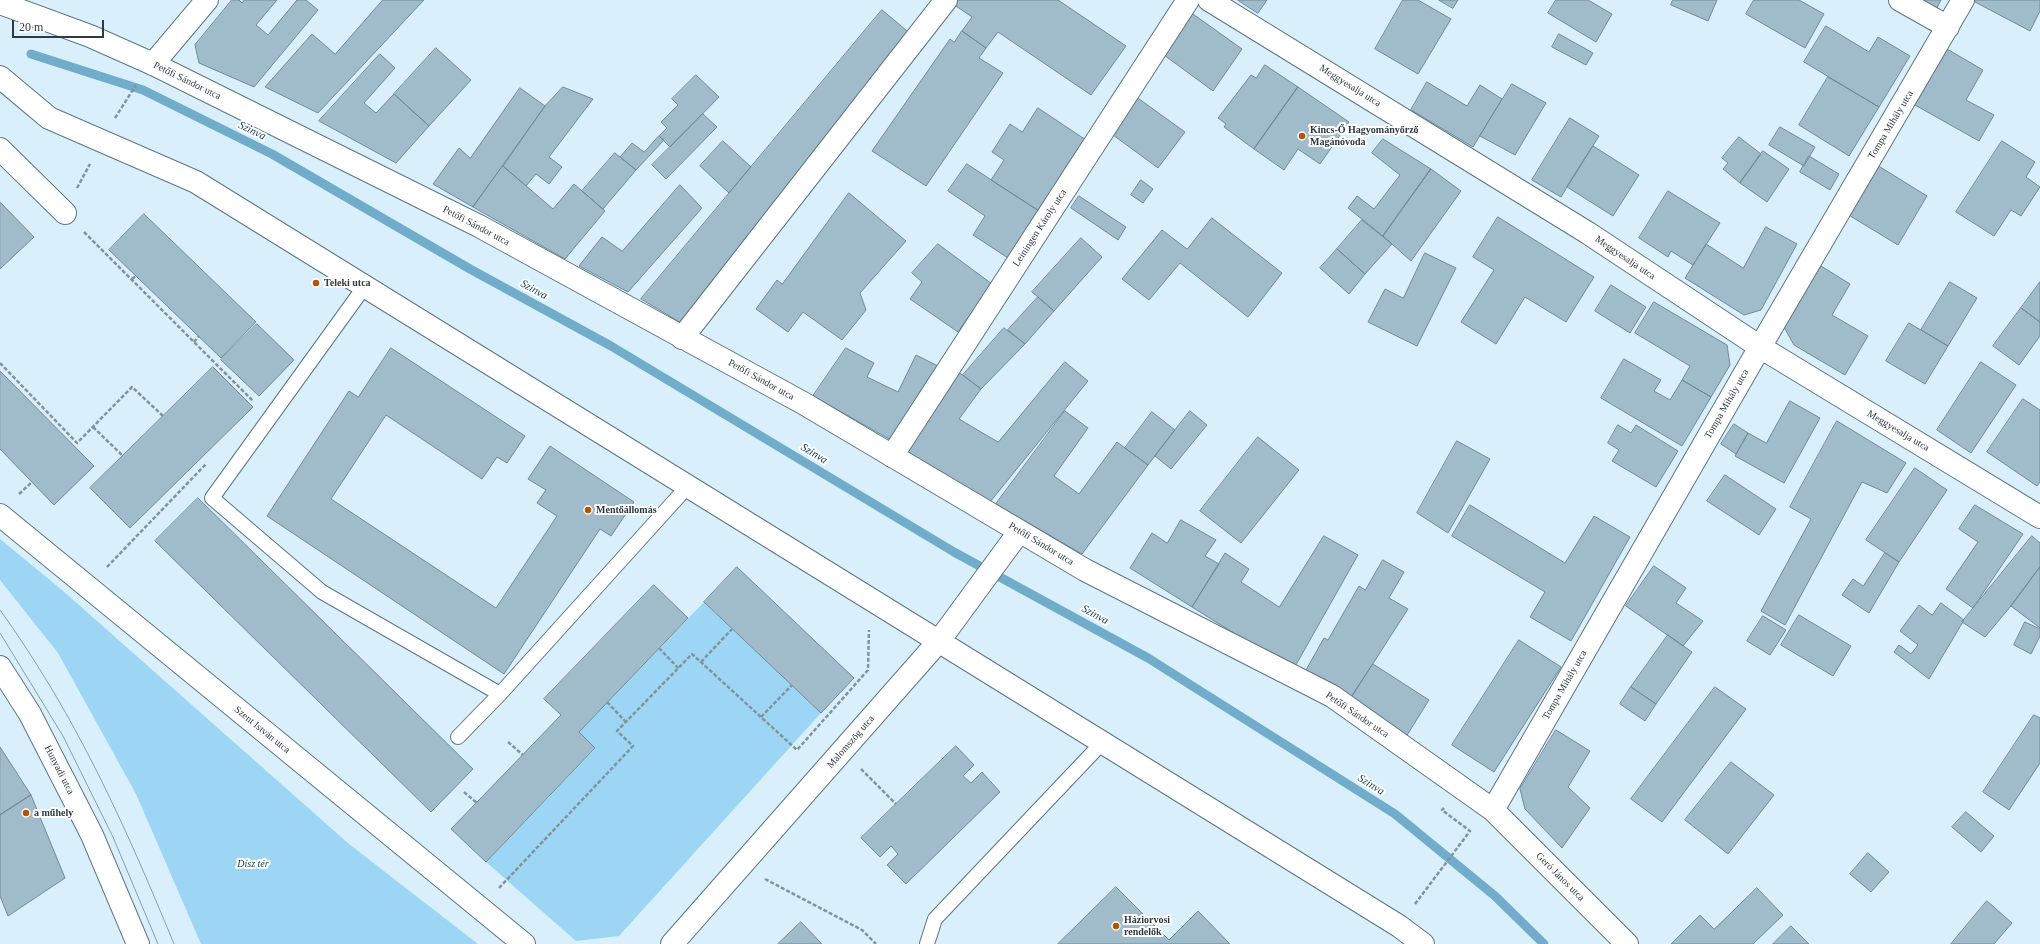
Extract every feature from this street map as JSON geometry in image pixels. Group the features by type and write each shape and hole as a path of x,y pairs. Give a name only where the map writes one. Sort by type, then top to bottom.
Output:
{"street":[{"path":"153,64 207,0"},
{"path":"682,338 946,0"},
{"name":"Leiningen Károly utca","path":"892,456 1188,0"},
{"name":"Meggyesalja utca","path":"1209,0 1588,233 1760,347 2040,517"},
{"path":"1900,0 1948,27"},
{"name":"Tompa Mihály utca","path":"1493,810 1760,347 1963,0"},
{"name":"Petőfi Sándor utca","path":"0,3 90,36 153,64 479,226 803,403 1085,570 1332,696 1493,810"},
{"path":"0,76 49,118 196,182 1399,926 1423,944"},
{"path":"0,150 65,213"},
{"name":"Szent István utca","path":"0,515 524,944"},
{"name":"Malomszög utca","path":"672,944 939,641 1019,532"},
{"name":"Hunyadi utca","path":"0,667 30,714 92,835 138,944"},
{"name":"Geró János utca","path":"1493,810 1627,944"}],"lane":[{"path":"365,286 212,498 322,592 500,694"},
{"path":"458,737 500,694 688,486"},
{"path":"927,944 935,919 1102,743"}],"path":[{"path":"137,83 102,141 65,213 254,402"},
{"path":"132,279 136,276"},
{"path":"194,342 199,336"},
{"path":"0,363 77,443 132,387 163,416"},
{"path":"93,427 123,456"},
{"path":"105,568 210,459"},
{"path":"16,497 32,482"},
{"path":"496,891 633,746 617,731 692,654 797,750 868,670 869,625"},
{"path":"701,662 732,629"},
{"path":"659,648 678,668"},
{"path":"761,717 792,685"},
{"path":"607,702 626,722"},
{"path":"508,742 523,755"},
{"path":"843,750 896,804"},
{"path":"464,792 477,803"},
{"path":"1399,926 1470,831"},
{"path":"741,867 862,930 876,944"}],"green space":[{"name":"Dísz tér","path":"0,539 62,590 349,844 478,944 201,944 136,794 58,653 0,580"},
{"path":"704,602 821,713 619,936 576,941 486,862 595,749 579,732"}],"building":[{"path":"232,0 239,0 242,3 244,0 277,0 256,25 268,35 297,0 306,0 318,10 254,87 199,63 195,45"},
{"path":"383,0 424,0 318,113 265,87 312,34 335,54"},
{"path":"956,0 1058,0 1126,46 1091,95 998,32 986,48 962,31 972,17 953,4"},
{"path":"1238,0 1267,0 1258,13"},
{"path":"1403,0 1418,0 1451,19 1418,74 1375,49"},
{"path":"1439,0 1458,0 1453,8"},
{"path":"1556,0 1588,0 1612,14 1596,42 1548,13"},
{"path":"1673,0 1717,0 1708,21 1671,5"},
{"path":"1754,0 1799,0 1824,14 1805,48 1746,14"},
{"path":"1919,0 1941,0 1936,10"},
{"path":"1976,0 2040,0 2040,11 2030,31 1975,2"},
{"path":"882,10 912,35 683,324 641,299"},
{"path":"1193,14 1242,49 1213,91 1164,55"},
{"path":"1826,26 1869,52 1878,37 1910,56 1879,107 1804,62"},
{"path":"962,31 986,48 979,58 1003,73 926,186 872,151 950,39 954,42"},
{"path":"1559,34 1593,53 1586,65 1552,47"},
{"path":"436,48 471,80 429,126 394,94"},
{"path":"1947,49 1983,70 1966,100 1994,115 1979,141 1915,105"},
{"path":"380,54 395,68 364,103 376,113 394,94 429,126 396,163 319,121"},
{"path":"1265,65 1298,87 1254,149 1224,127 1226,124 1218,118 1251,75 1256,78"},
{"path":"696,75 719,97 670,147 659,136 667,128 661,122 678,105 672,99"},
{"path":"1828,77 1879,107 1849,156 1799,125"},
{"path":"1427,82 1467,106 1480,85 1502,99 1473,147 1411,110"},
{"path":"1512,84 1546,103 1515,155 1480,136"},
{"path":"563,87 593,99 549,157 562,167 549,184 536,174 526,186 503,166 545,106"},
{"name":"Kincs-Ő Hagyományőrző Magánóvoda","path":"1298,87 1349,122 1320,164 1298,149 1284,170 1254,149"},
{"path":"520,88 545,106 473,207 433,184 459,148 470,158"},
{"path":"1135,96 1185,132 1158,168 1109,132"},
{"path":"1038,108 1086,140 1039,211 991,180 1004,160 992,152 1010,124 1022,132"},
{"path":"703,114 717,127 666,179 652,165"},
{"path":"1570,118 1599,136 1561,197 1532,180"},
{"path":"1780,127 1815,147 1804,166 1769,145"},
{"path":"659,136 664,140 636,170 620,157 632,143 644,152"},
{"path":"1739,137 1761,154 1740,183 1723,169 1728,163 1722,158"},
{"path":"1383,139 1431,169 1383,236 1348,208 1357,196 1374,209 1400,175 1372,153"},
{"path":"723,141 751,167 729,193 700,166"},
{"path":"2002,141 2035,162 2026,177 2040,187 2021,216 2011,210 1994,236 1956,212"},
{"path":"1593,146 1639,175 1613,216 1567,187"},
{"path":"1763,151 1789,169 1767,202 1740,183"},
{"path":"615,153 636,170 603,209 582,191"},
{"path":"1809,156 1839,174 1830,190 1800,172"},
{"path":"967,164 1039,211 1008,258 973,235 985,216 948,191"},
{"path":"1877,165 1927,196 1898,245 1847,214"},
{"path":"503,166 553,209 574,184 605,211 565,259 473,207"},
{"path":"1431,169 1461,191 1411,261 1383,236"},
{"path":"1141,180 1153,189 1143,203 1131,195"},
{"path":"680,185 702,208 628,292 579,266 602,237 622,251"},
{"path":"1668,191 1720,223 1693,265 1671,251 1668,257 1639,238"},
{"path":"849,193 906,241 860,293 866,310 842,340 803,312 788,332 756,309 777,280 782,284"},
{"path":"1079,196 1126,227 1118,240 1071,208"},
{"path":"0,202 34,237 0,269"},
{"path":"144,214 256,322 221,358 109,250"},
{"path":"1498,217 1594,277 1566,322 1525,297 1496,344 1461,322 1494,270 1473,257"},
{"path":"1212,218 1282,273 1248,317 1180,263 1149,300 1122,279 1162,230 1187,249"},
{"path":"1362,220 1392,244 1365,274 1337,249"},
{"path":"1766,227 1797,244 1761,310 1744,315 1685,278 1706,244 1743,268"},
{"path":"1081,238 1102,257 1054,311 1032,292"},
{"path":"938,244 992,284 958,332 910,299 922,282 912,273"},
{"path":"1337,249 1365,274 1349,294 1320,268"},
{"path":"1425,253 1456,268 1417,346 1368,322 1385,289 1403,298"},
{"path":"1821,266 1850,284 1832,315 1868,336 1845,375 1794,345 1784,327"},
{"path":"1950,282 1977,298 1948,346 1921,330"},
{"path":"2040,282 2040,322 2021,308"},
{"path":"1611,285 1646,307 1630,333 1595,311"},
{"path":"1038,297 1054,311 1025,344 1008,330"},
{"path":"1654,302 1727,345 1730,365 1711,397 1682,380 1690,366 1635,333"},
{"path":"2021,308 2040,322 2040,336 2019,365 1993,346"},
{"path":"1909,323 1948,346 1925,384 1886,361"},
{"path":"257,324 294,360 259,396 221,360"},
{"path":"1004,328 1025,344 981,389 963,375"},
{"name":"Mentőállomás","path":"391,348 525,436 507,463 497,457 482,479 386,415 331,499 496,608 557,516 537,503 546,490 528,479 550,446 634,502 611,536 600,529 504,674 267,516 349,391 358,397"},
{"path":"846,348 874,363 867,377 898,392 916,355 938,366 891,440 813,396"},
{"path":"1624,359 1661,380 1654,391 1670,400 1682,380 1711,397 1682,446 1601,398"},
{"path":"1065,362 1088,381 990,502 902,450 957,371 981,389 959,419 998,442"},
{"path":"1981,362 2016,385 1971,453 1937,430"},
{"path":"213,367 253,407 130,528 90,488"},
{"path":"0,371 94,466 54,505 0,449"},
{"path":"2023,399 2040,410 2040,482 2037,486 1987,452"},
{"path":"1790,401 1820,418 1784,483 1735,456 1748,433 1766,443"},
{"path":"1065,411 1088,428 1054,476 1079,494 1117,442 1148,465 1082,554 996,504"},
{"path":"1190,411 1207,425 1171,469 1155,456"},
{"path":"1152,412 1175,430 1148,465 1125,448"},
{"path":"1837,421 1906,463 1887,493 1862,482 1785,625 1761,611 1811,519 1790,507"},
{"path":"1734,424 1748,433 1736,454 1721,444"},
{"path":"1618,425 1631,433 1636,425 1678,451 1656,487 1612,461 1619,450 1608,443"},
{"path":"1258,437 1299,470 1241,543 1200,511"},
{"path":"1457,441 1490,459 1448,533 1417,513"},
{"path":"1915,468 1947,490 1899,562 1866,540"},
{"path":"1725,475 1776,509 1759,535 1707,501"},
{"path":"198,498 473,769 431,812 155,541"},
{"path":"1470,505 1565,563 1594,516 1630,537 1571,641 1530,617 1545,592 1452,536"},
{"path":"1975,505 2023,534 1973,608 1946,589 1978,542 1959,529"},
{"path":"1181,520 1216,540 1205,556 1219,564 1192,607 1130,568 1152,533 1167,543"},
{"path":"1324,536 1358,555 1293,670 1192,607 1225,553 1249,569 1241,582 1279,607"},
{"path":"2032,536 2040,543 2040,567 2011,606 1985,637 1962,622"},
{"path":"1885,553 1899,562 1869,613 1842,595 1853,579 1863,586"},
{"path":"1383,560 1404,572 1389,598 1408,609 1347,704 1302,677 1324,638 1328,640 1359,586 1365,590"},
{"path":"1654,566 1686,588 1676,603 1703,621 1683,646 1626,606"},
{"path":"737,567 854,678 821,713 704,602"},
{"path":"2040,567 2040,628 2011,606"},
{"path":"654,585 688,618 579,732 595,748 486,862 451,829 561,715 544,699"},
{"path":"1941,603 1964,620 1929,679 1894,652 1899,645 1911,654 1918,645 1900,631 1919,605 1932,615"},
{"path":"1799,615 1851,646 1833,676 1781,645"},
{"path":"1763,616 1786,630 1770,655 1747,641"},
{"path":"2025,622 2040,629 2040,636 2031,654 2014,645"},
{"path":"1668,635 1692,652 1656,704 1631,687"},
{"path":"1519,640 1561,667 1494,772 1452,745"},
{"path":"1373,664 1429,700 1404,740 1347,704"},
{"path":"1631,687 1656,704 1645,721 1620,704"},
{"path":"1715,687 1746,709 1662,822 1631,799"},
{"path":"2034,715 2040,718 2040,763 2009,810 1983,792"},
{"path":"1556,730 1590,751 1568,787 1590,808 1562,848 1525,809 1520,789"},
{"path":"956,746 974,765 963,776 971,783 982,772 1000,792 906,884 887,865 898,854 891,846 880,857 861,838"},
{"path":"0,747 31,795 0,815"},
{"path":"1731,762 1774,795 1728,854 1685,820"},
{"path":"31,795 65,878 8,916 0,896 0,815"},
{"path":"1966,812 1994,836 1981,852 1952,827"},
{"path":"1868,853 1889,872 1871,892 1850,874"},
{"name":"Háziorvosi rendelők","path":"1116,887 1169,940 1198,911 1230,944 1058,944"},
{"path":"1757,888 1783,915 1753,944 1671,944 1700,915 1714,929"},
{"path":"1987,901 2012,923 1994,944 1951,944"},
{"path":"801,922 822,944 778,944"},
{"path":"1791,926 1809,944 1773,944"}],"waterway":[{"name":"Szinva","path":"31,54 143,90 272,154 470,269 611,346 954,552 1148,658 1395,814 1495,896 1544,944"}],"tram line":[{"path":"0,610 47,681 100,777 131,843 174,944"},
{"path":"0,633 63,736 113,837 158,944"}],"place":[{"name":"Kincs-Ő Hagyományőrző Magánóvoda","path":"1302,136"},
{"name":"Teleki utca","path":"316,283"},
{"name":"Mentőállomás","path":"588,510"},
{"name":"a műhely","path":"26,813"},
{"name":"Háziorvosi rendelők","path":"1116,926"}]}
